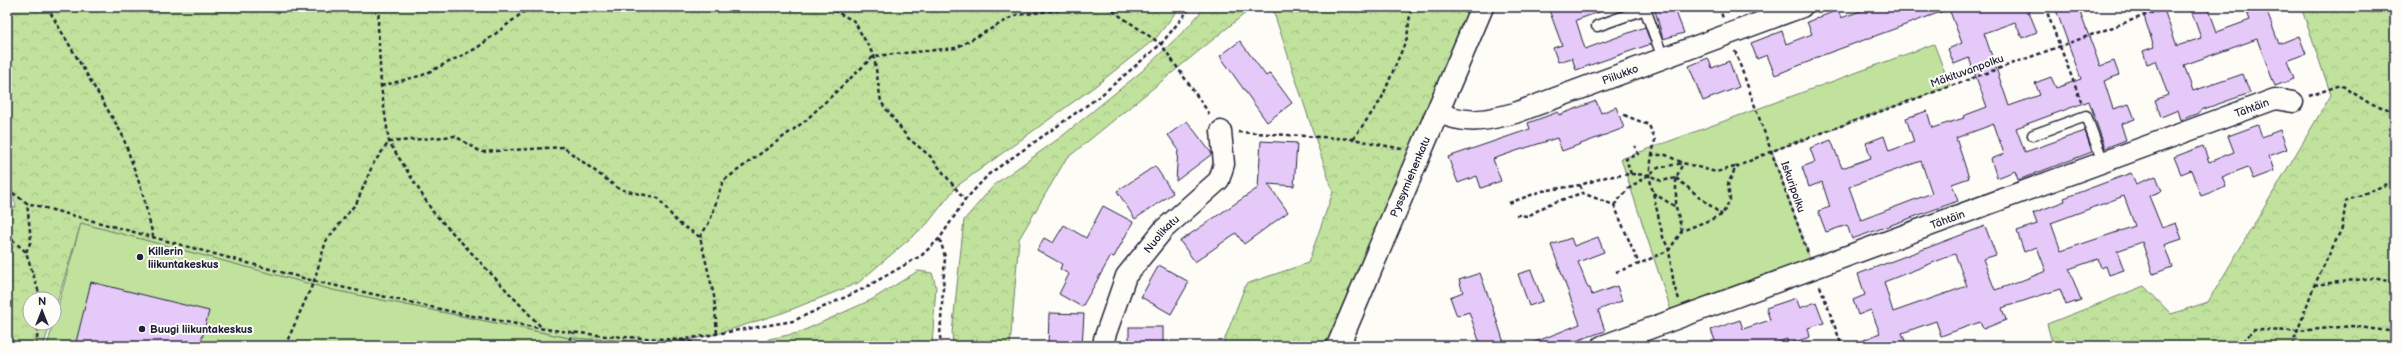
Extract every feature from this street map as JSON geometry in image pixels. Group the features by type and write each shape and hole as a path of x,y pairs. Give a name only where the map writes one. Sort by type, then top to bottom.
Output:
{"street":[{"name":"Pyssymiehenkatu","path":"1338,346 1436,112 1482,7"},
{"name":"Piilukko","path":"1436,112 1455,120 1490,120 1515,113 1802,7"},
{"name":"Tähtäin","path":"1602,346 1813,267 2275,99 2293,102"},
{"name":"Nuolikatu","path":"1106,346 1104,339 1126,276 1164,229 1220,180 1224,164 1221,131"}],"lane":[{"path":"1597,26 1645,9 1663,58"},
{"path":"2033,135 2086,116 2103,162"}],"path":[{"path":"47,7 122,134 142,191 153,236"},
{"path":"379,7 378,25 381,86 389,142 433,212 544,329"},
{"path":"381,86 423,75 477,48 530,7"},
{"path":"827,7 854,21 874,56 881,102 908,138 930,156 965,200"},
{"path":"700,237 710,222 723,181 805,121 874,56 956,48 1016,15 1086,7"},
{"path":"1107,7 1161,44 1221,131 1353,139 1419,153"},
{"path":"680,340 793,321 876,282 922,255 940,238 965,200 989,174 1100,96 1161,44 1191,7"},
{"path":"1353,139 1381,100 1407,38 1411,7"},
{"path":"2045,7 2086,116"},
{"name":"Mäkituvanpolku","path":"1652,155 1666,155 1683,163 1716,172 1736,167 1772,151 2168,7"},
{"name":"Iskuripolku","path":"1729,34 1842,346"},
{"path":"2293,102 2341,84 2368,103 2391,110 2395,113"},
{"path":"2391,110 2395,106"},
{"path":"1624,115 1649,125 1655,140 1649,175 1663,237 1669,250 1674,286 1680,300"},
{"path":"284,346 314,281 326,240 357,202 373,164 389,142 455,136 481,152 563,147 619,189 658,198 676,222 700,237 714,296 717,334"},
{"path":"1631,174 1626,158 1638,154 1635,146"},
{"path":"1614,205 1628,189 1658,168 1683,163"},
{"path":"1682,231 1676,207 1676,178 1683,163"},
{"path":"1616,272 1639,264 1669,250 1682,231 1722,215 1730,200 1728,184 1736,167"},
{"path":"1509,203 1542,191 1580,185 1606,177 1631,174 1649,175 1661,181 1676,178"},
{"path":"1676,178 1722,215"},
{"path":"2292,346 2314,286 2342,228 2346,201 2395,181"},
{"path":"1580,185 1582,193"},
{"path":"7,189 27,203 153,236 314,281 466,315 544,329 680,340 709,346"},
{"path":"1653,192 1676,207"},
{"path":"1516,215 1528,216 1549,204 1582,193 1614,205 1639,264"},
{"path":"26,252 31,241 27,203"},
{"path":"7,235 26,252 38,291"},
{"path":"940,238 945,256 940,336 941,346"},
{"path":"2314,286 2372,278 2395,282"},
{"path":"2238,346 2254,330 2298,330 2352,326 2395,332"},
{"path":"36,346 38,331"},
{"path":"566,346 574,332"}],"green space":[{"path":"7,7 1180,7 1156,38 1094,87 957,186 927,224 858,283 785,312 717,334 674,343 684,346 673,346 673,343 570,338 333,290 81,223 60,291 22,291 22,331 48,331 43,346 7,346 7,208 16,207 7,169"},
{"path":"1205,7 1253,7 1066,159 1019,239 1010,346 953,346 952,333 964,220 995,184 1061,137 1141,72 1188,27"},
{"path":"1272,7 1472,7 1407,165 1352,346 1222,346 1246,284 1308,263 1333,192"},
{"path":"2301,7 2395,7 2395,346 2053,346 2047,324 2144,286 2171,314 2208,302 2331,95"},
{"path":"1934,44 1950,86 1772,151 1811,262 1674,319 1621,159"},
{"name":"Killerin liikuntakeskus","path":"81,223 333,290 569,338 673,344 673,346 47,346 51,331 62,331 62,292"},
{"path":"918,271 932,273 936,286 932,346 760,346 769,339 798,333 871,300"}],"building":[{"path":"1548,7 1608,7 1608,9 1576,20 1585,49 1645,27 1651,44 1576,70 1572,58 1558,62 1553,48 1562,45"},
{"path":"1654,7 1674,7 1684,33 1663,39"},
{"path":"1872,7 2027,7 2037,32 2022,38 2015,22 1984,33 2009,106 2040,95 2035,83 2051,77 2056,88 2081,79 2055,7 2078,7 2100,66 2114,61 2119,75 2104,81 2113,109 2129,104 2135,119 2121,124 2126,140 2105,148 2089,101 2016,128 2025,152 2085,131 2092,152 2018,180 2015,171 1997,178 1991,159 2004,154 1994,124 1956,138 1969,178 1952,184 1958,201 1852,239 1847,225 1826,232 1818,211 1830,207 1822,182 1809,187 1802,167 1815,162 1810,148 1831,140 1842,168 1871,158 1866,143 1884,136 1889,151 1914,142 1906,118 1927,111 1932,128 1964,118 1963,116 1987,107 1969,58 1954,64 1948,49 1962,43 1949,9 1812,59 1813,60 1775,75 1767,55 1757,59 1751,43 1782,31 1786,44 1812,34 1807,22 1838,10 1841,18","holes":["1921,161 1932,193 1861,220 1849,187"]},
{"path":"2141,7 2163,7 2177,46 2201,38 2190,7 2208,7 2217,32 2250,20 2245,7 2265,7 2279,44 2299,36 2306,54 2287,61 2294,79 2275,86 2257,39 2184,65 2193,91 2243,74 2250,93 2201,110 2201,112 2181,120 2178,110 2161,117 2155,100 2168,95 2156,61 2147,64 2143,51 2154,47"},
{"path":"1240,41 1266,76 1270,73 1292,103 1267,122 1220,56"},
{"path":"1708,58 1712,68 1729,61 1739,87 1703,101 1689,66"},
{"path":"1596,101 1601,113 1616,107 1624,128 1562,151 1557,138 1519,150 1493,159 1501,181 1481,188 1477,176 1458,183 1448,157 1530,129 1528,123 1558,112 1559,115"},
{"path":"1187,121 1212,154 1176,181 1178,149 1168,135"},
{"path":"2258,125 2262,137 2280,130 2287,149 2269,156 2274,171 2253,179 2248,167 2222,177 2226,187 2201,196 2191,170 2181,174 2174,157 2203,146 2209,162 2234,152 2228,136"},
{"path":"1261,141 1297,143 1294,186 1268,184 1288,212 1244,244 1236,233 1195,262 1180,241 1258,188"},
{"path":"1155,166 1173,193 1135,219 1117,191"},
{"path":"2131,173 2136,184 2156,176 2162,191 2149,196 2162,228 2176,223 2182,239 2164,245 2172,267 2153,274 2142,242 2117,251 2124,270 2109,275 2106,266 2101,268 2098,259 2069,269 2081,300 2066,305 2060,289 2002,308 2006,320 1983,329 1980,322 1941,336 1936,321 1902,333 1907,346 1850,346 1880,333 1871,310 1858,315 1853,300 1865,295 1858,274 1985,226 1996,255 1983,259 1995,290 2013,284 2046,271 2037,247 2024,252 2017,231 2037,224 2033,213 2065,201 2064,198","holes":["2124,196 2135,226 2061,251 2051,223","1955,254 1967,286 1893,312 1884,282"]},
{"path":"1103,206 1133,222 1114,257 1111,256 1082,307 1059,294 1069,274 1060,269 1062,264 1037,250 1044,238 1053,243 1064,225 1086,238"},
{"path":"1598,237 1604,252 1578,262 1592,295 1617,286 1622,301 1598,310 1605,331 1573,342 1574,346 1525,346 1580,324 1551,245 1571,238 1574,246"},
{"path":"1159,265 1189,282 1171,314 1141,297"},
{"path":"1531,270 1543,301 1529,306 1518,274"},
{"path":"1480,273 1505,346 1481,346 1469,312 1457,316 1450,297 1463,292 1459,280"},
{"name":"Buugi liikuntakeskus","path":"91,282 209,311 200,346 75,346"},
{"path":"1796,298 1800,308 1816,302 1824,323 1808,328 1810,337 1788,344 1787,339 1767,346 1717,346 1711,330 1740,320 1743,329 1770,320 1766,308"},
{"path":"1049,313 1084,314 1082,346 1048,346"},
{"path":"1129,327 1163,327 1163,346 1129,346"}],"place":[{"name":"Killerin liikuntakeskus","path":"140,257"},
{"name":"Buugi liikuntakeskus","path":"142,329"}]}
